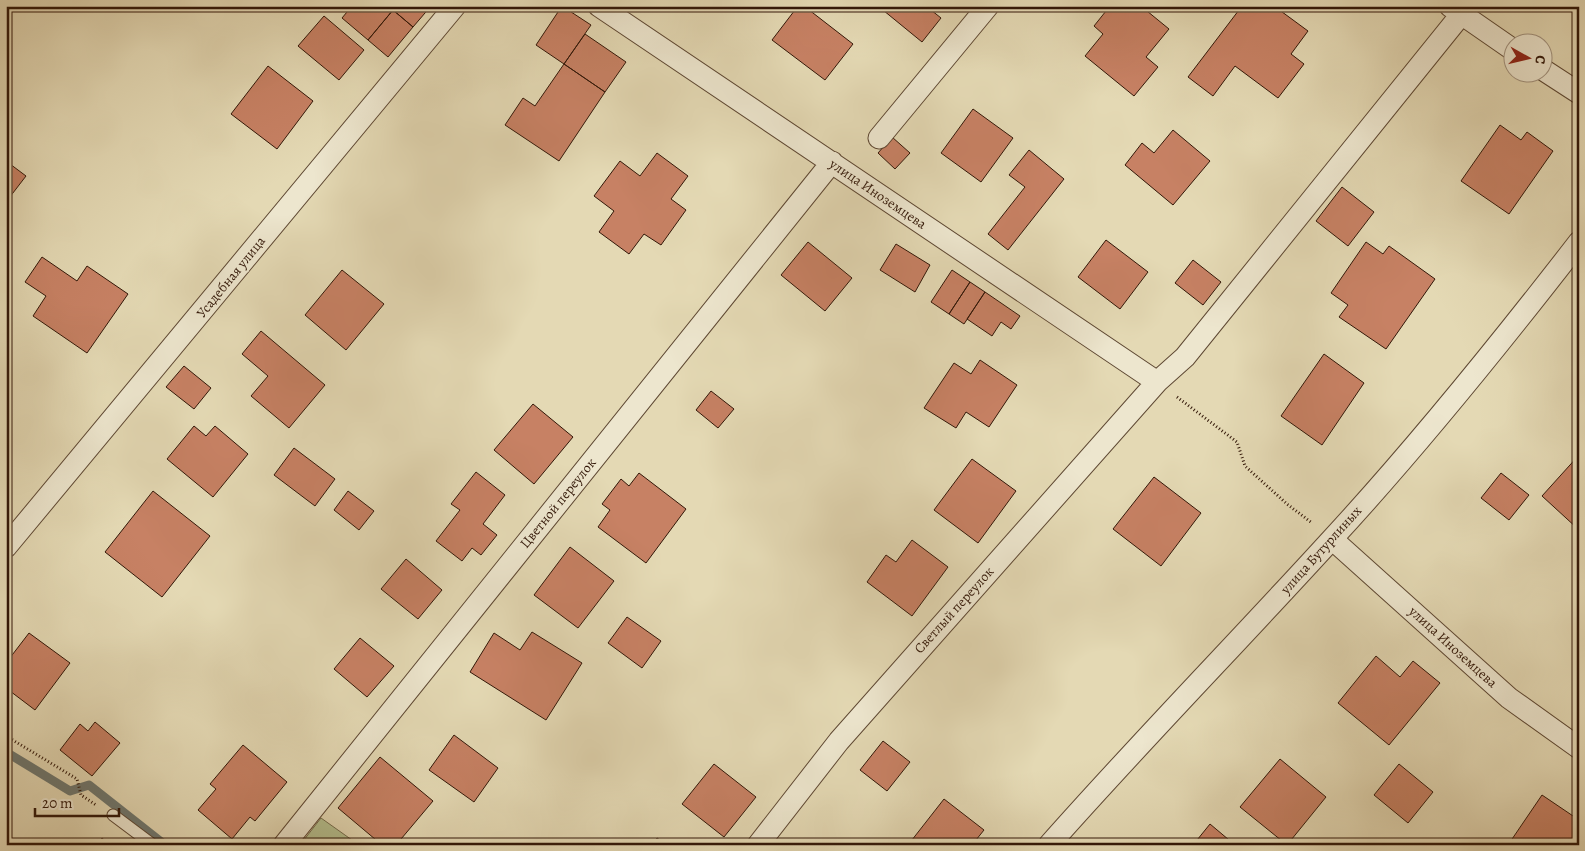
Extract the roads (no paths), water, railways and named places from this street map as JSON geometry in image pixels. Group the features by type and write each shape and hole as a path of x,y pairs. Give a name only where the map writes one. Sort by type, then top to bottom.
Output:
{"street":[{"name":"Усадебная улица","path":"6,547 455,6"},
{"name":"улица Иноземцева","path":"600,6 1157,382"},
{"path":"880,138 988,6"},
{"path":"1459,9 1502,41"},
{"name":"Светлый переулок","path":"758,845 839,741 1157,382 1186,357 1459,9"},
{"path":"1552,75 1579,93"},
{"name":"Цветной переулок","path":"284,845 832,162"},
{"name":"улица Бутурлиных","path":"1049,845 1141,741 1332,539 1478,371 1579,242"},
{"name":"улица Иноземцева","path":"1332,539 1509,698 1579,748"}],"lane":[{"path":"113,815 153,845"}],"waterway":[{"path":"6,752 70,791 89,785 165,845"}]}
